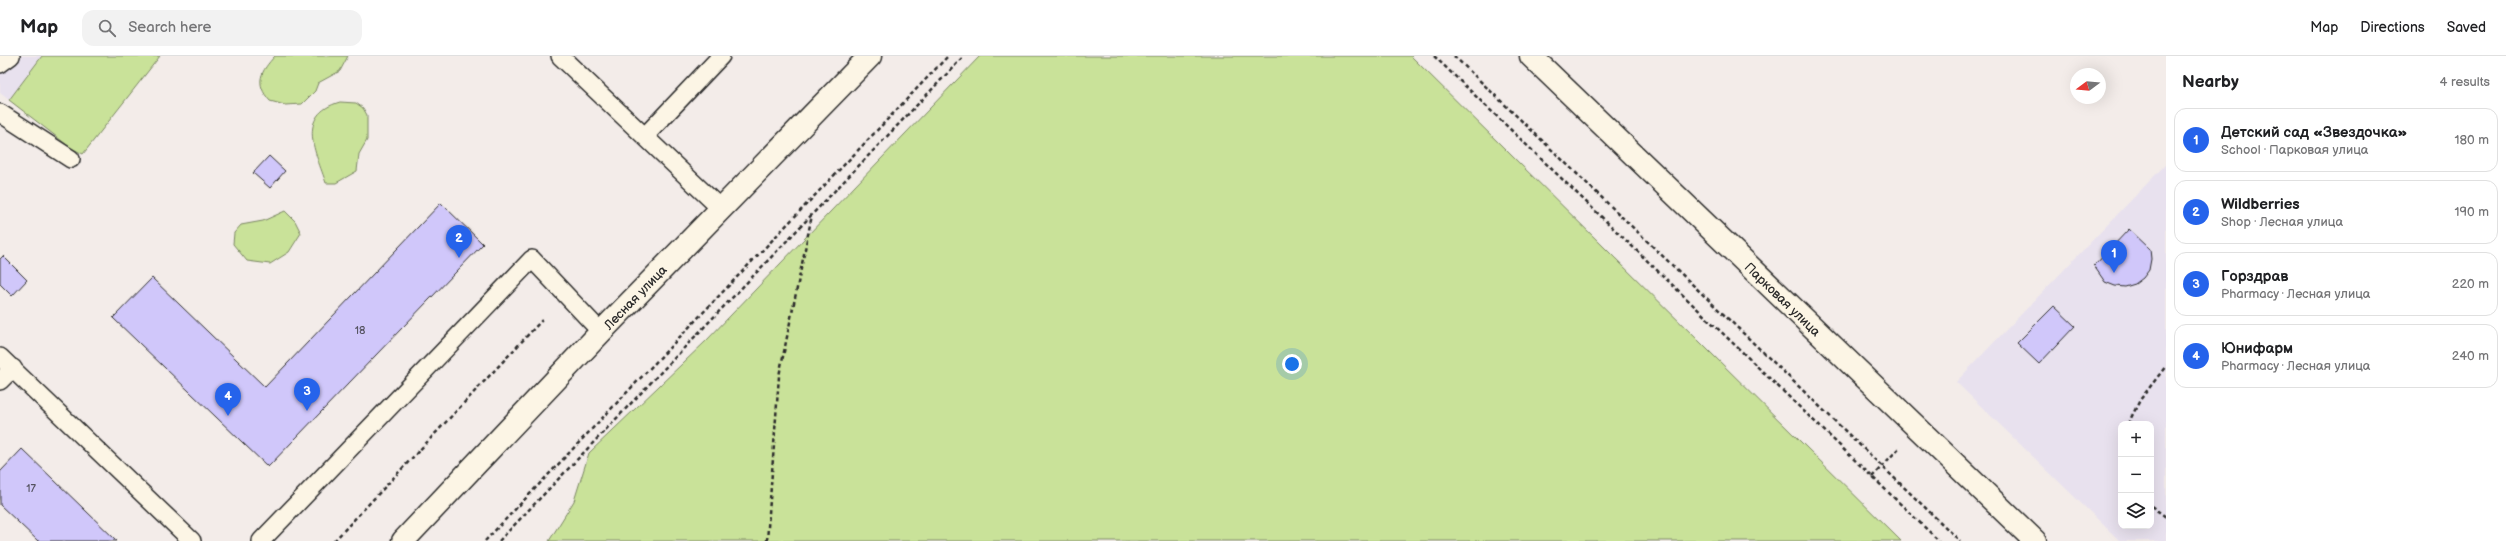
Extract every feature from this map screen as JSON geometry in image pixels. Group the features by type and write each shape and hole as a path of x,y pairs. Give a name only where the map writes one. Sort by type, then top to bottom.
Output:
{"street":[{"name":"Лесная улица","path":"403,541 601,332 870,56"},
{"name":"Парковая улица","path":"1532,56 2035,541"}],"lane":[{"path":"0,64 11,56"},
{"path":"560,56 721,209"},
{"path":"645,136 721,56"},
{"path":"0,113 71,159"},
{"path":"261,541 532,259 601,332"},
{"path":"0,381 6,362 192,541"}],"path":[{"path":"485,541 948,56"},
{"path":"499,541 964,56"},
{"path":"1434,56 1939,541"},
{"path":"1454,56 1960,541"},
{"path":"767,541 779,376 812,215"},
{"path":"334,541 542,320"},
{"path":"2130,421 2140,400 2166,366"},
{"path":"1872,477 1899,448"},
{"path":"2154,508 2166,517"}],"shaded area":[{"path":"0,56 42,56 9,100 0,93"},
{"path":"2166,164 2166,541 2120,541 1956,382"}],"green space":[{"path":"42,56 160,56 83,154 71,148 9,100"},
{"path":"275,56 348,56 340,71 318,83 315,91 302,104 285,105 270,101 262,88 261,77 263,72"},
{"path":"980,56 1411,56 1901,541 549,541 574,501 589,453 706,341"},
{"path":"340,102 356,103 363,108 367,115 367,140 359,154 357,171 336,183 326,183 314,148 312,136 313,125 317,116 326,108"},
{"path":"285,211 295,221 301,233 289,252 270,264 247,261 233,244 234,233 241,225 263,221"}],"building":[{"path":"269,156 285,171 270,188 253,173"},
{"path":"441,203 483,244 268,467 113,318 152,278 265,387"},
{"path":"2129,229 2150,249 2151,259 2149,270 2143,278 2135,284 2125,287 2115,286 2105,282 2094,266"},
{"path":"3,256 27,280 12,296 0,284 0,259"},
{"path":"2054,306 2075,326 2039,364 2017,343"},
{"path":"22,449 117,541 38,541 0,505 0,472"}],"place":[{"name":"Wildberries","path":"459,258"},
{"name":"Детский сад «Звездочка»","path":"2114,273"},
{"name":"Горздрав","path":"307,411"},
{"name":"Юнифарм","path":"228,416"}]}
